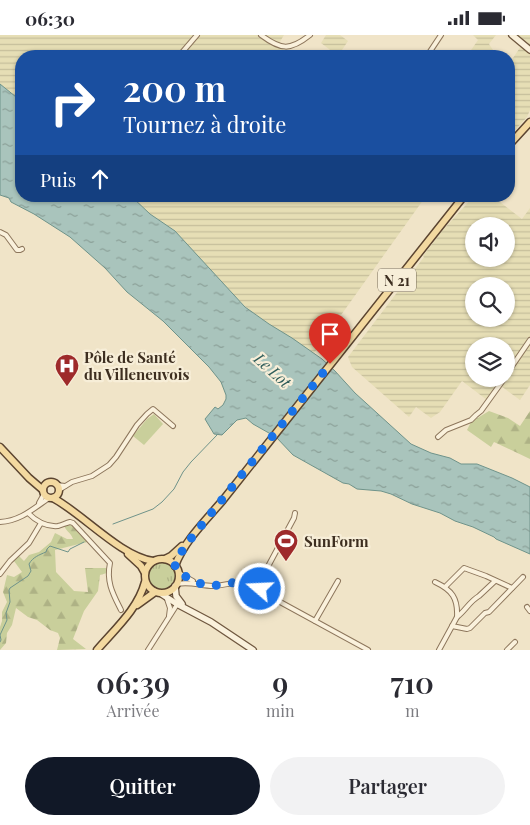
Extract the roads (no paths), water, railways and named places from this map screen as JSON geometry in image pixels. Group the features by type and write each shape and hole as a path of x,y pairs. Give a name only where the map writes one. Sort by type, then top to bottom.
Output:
{"main road":[{"path":"512,35 530,50"},
{"path":"515,138 530,122"},
{"name":"N 21","path":"175,566 178,557 189,541 459,202"},
{"path":"0,447 24,471 54,492"},
{"path":"24,471 41,482 52,482 54,492"},
{"path":"47,483 45,485 70,509 120,547 141,566 145,573"},
{"name":"N 21","path":"165,559 189,541"},
{"path":"120,547 139,557 153,561"},
{"path":"98,650 134,607 146,582 146,568 153,561 165,559 175,566 179,573 176,585 178,603"},
{"path":"146,582 148,586 160,594 210,622 253,650"},
{"path":"134,607 169,591 176,585"}],"street":[{"path":"184,50 196,35"},
{"path":"261,35 282,47 301,42 310,35"},
{"path":"431,50 441,35"},
{"path":"0,232 6,235 18,250 22,249"},
{"path":"515,362 530,341"},
{"path":"438,437 446,430 470,420 481,411 498,387"},
{"path":"0,522 14,520 28,513 42,499 72,481 92,476 109,465 121,450 136,425 153,409 173,426"},
{"path":"28,513 41,523 57,526 72,522 110,563 109,583 121,610"},
{"path":"176,585 187,582 211,586 238,582 253,587 258,585 295,513"},
{"path":"0,574 10,561 29,543 41,523"},
{"path":"446,587 464,568 512,588"},
{"path":"179,573 198,583"},
{"path":"452,626 470,628 485,613 489,612 523,577"},
{"path":"315,621 338,581"},
{"path":"439,650 457,617 495,581"},
{"path":"435,582 446,587 455,598 457,617"},
{"path":"258,585 260,591"},
{"path":"253,587 254,592 260,591 360,648 368,650"},
{"path":"160,594 169,602 170,608 167,621"},
{"path":"148,650 178,603"},
{"path":"507,650 515,642"}],"water":[{"name":"Le Lot","path":"0,84 15,96 15,202 137,202 150,214 175,231 245,307 322,359 355,393 411,444 461,464 477,464 530,487 530,554 473,527 391,494 381,491 357,489 343,483 293,455 276,437 246,418 237,420 222,435 214,434 205,419 215,407 218,409 223,405 226,395 221,382 209,367 163,321 127,292 105,268 70,237 11,202 9,198 0,195"}],"waterway":[{"path":"113,524 153,509 162,502 174,489 191,462 217,435"},
{"path":"0,642 0,635 7,620 6,613 10,602 9,590 28,576 31,571 29,564 36,557 46,552 50,546 68,552 84,542"}],"place":[{"name":"Pôle de Santé du Villeneuvois","path":"67,387"},
{"name":"SunForm","path":"286,562"}]}
